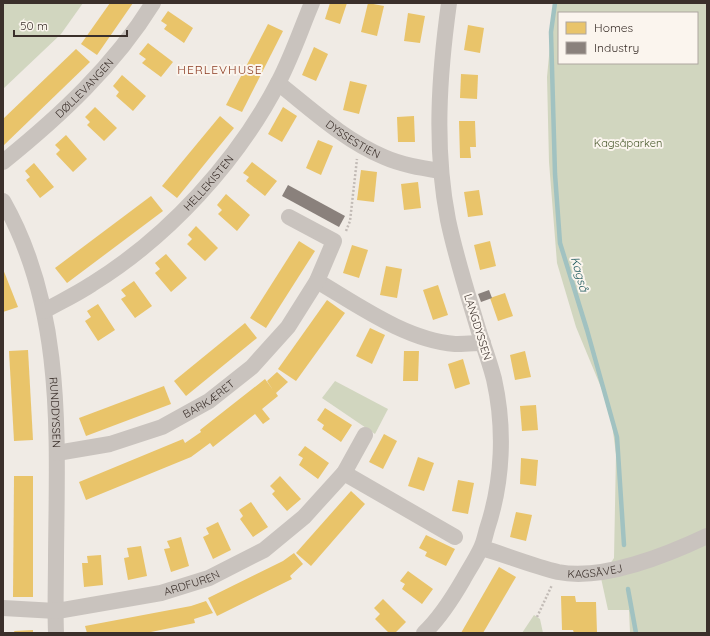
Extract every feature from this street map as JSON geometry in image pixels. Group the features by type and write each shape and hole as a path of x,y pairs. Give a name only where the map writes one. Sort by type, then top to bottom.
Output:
{"street":[{"name":"DØLLEVANGEN","path":"3,162 40,132 79,96 114,56 153,3"},
{"name":"HELLEKISTEN","path":"44,311 99,279 138,252 179,215 221,168 250,130 278,83 291,56 312,3"},
{"name":"LANGDYSSEN","path":"424,633 450,602 482,548 491,519 497,490 500,455 500,420 494,379 459,268 448,219 441,171 439,100 442,51 449,3"},
{"name":"DYSSESTIEN","path":"278,83 359,145 385,158 412,166 441,171"},
{"name":"RUNDDYSSEN","path":"3,201 22,240 35,275 51,346 55,382 57,453 56,633"},
{"path":"289,217 334,241"},
{"name":"BARKÆRET","path":"57,453 110,444 162,427 209,401 252,367 288,327 317,281 334,241"},
{"path":"317,281 377,316 415,334 455,344 483,343"},
{"name":"ARDFUREN","path":"3,608 56,610 160,593 209,578 264,550 304,518 344,473 365,435"},
{"path":"344,473 455,537"},
{"name":"KAGSÅVEJ","path":"482,548 558,572 589,574 618,569 669,552 707,536"}],"path":[{"path":"334,241 343,236 350,221 359,145"},
{"path":"537,617 558,572"}],"green space":[{"path":"3,3 83,3 61,34 3,89"},
{"name":"Kagsåparken","path":"554,3 707,3 707,633 630,633 629,610 608,610 601,578 614,558 616,454 610,409 576,327 557,263 549,162 547,77"},
{"path":"335,381 388,409 375,434 322,398"},
{"path":"534,615 540,619 543,633 522,633"}],"building: Homes":[{"path":"110,3 133,3 97,55 81,44"},
{"path":"330,3 347,3 340,24 325,19"},
{"path":"368,3 384,6 377,36 361,32"},
{"path":"168,11 193,28 184,43 164,29 167,25 161,21"},
{"path":"408,13 425,16 420,43 404,41"},
{"path":"268,24 283,31 242,112 226,105"},
{"path":"468,25 484,28 480,53 464,50"},
{"path":"148,43 173,62 161,77 142,63 146,59 139,54"},
{"path":"314,47 328,54 316,81 302,75"},
{"path":"76,49 90,62 3,146 3,119"},
{"path":"461,74 478,75 477,99 460,98"},
{"path":"122,75 146,96 133,111 116,96 119,92 113,86"},
{"path":"350,81 367,85 359,114 343,110"},
{"path":"95,107 117,128 104,141 87,125 90,122 85,117"},
{"path":"283,107 297,116 282,142 268,134"},
{"path":"220,116 234,128 177,198 162,186"},
{"path":"414,116 415,142 398,142 397,117"},
{"path":"459,121 475,121 476,147 470,147 471,158 460,158"},
{"path":"66,135 87,159 73,172 56,154 60,150 55,145"},
{"path":"318,140 333,146 321,175 306,168"},
{"path":"252,162 277,181 265,196 246,181 249,177 243,173"},
{"path":"34,163 54,187 40,198 26,180 30,177 25,171"},
{"path":"361,170 377,172 374,202 357,200"},
{"path":"418,182 421,208 404,210 401,184"},
{"path":"479,190 483,215 468,217 464,192"},
{"path":"226,194 250,215 237,231 218,214 222,210 217,205"},
{"path":"151,196 163,211 67,283 55,268"},
{"path":"196,226 218,248 205,261 187,244 192,239 188,235"},
{"path":"299,241 315,251 266,328 250,318"},
{"path":"490,241 496,266 480,270 474,245"},
{"path":"352,245 368,250 359,278 343,273"},
{"path":"166,254 187,278 171,292 155,273 160,269 155,263"},
{"path":"386,266 402,269 397,298 380,295"},
{"path":"3,269 18,307 3,312"},
{"path":"134,281 152,306 135,318 121,299 126,296 121,290"},
{"path":"438,285 448,315 433,320 423,290"},
{"path":"505,293 513,316 498,321 490,298"},
{"path":"327,300 345,313 296,381 278,369"},
{"path":"98,304 115,330 98,341 85,321 91,317 87,311"},
{"path":"245,323 257,338 186,396 174,381"},
{"path":"370,328 385,335 372,364 356,356"},
{"path":"28,350 33,440 14,441 9,351"},
{"path":"404,351 419,351 418,381 403,381"},
{"path":"525,351 531,377 515,380 510,355"},
{"path":"463,359 470,384 455,389 448,364"},
{"path":"277,372 288,382 276,393 278,396 262,409 270,419 263,424 255,414 213,447 210,443 191,457 86,500 79,482 183,439 185,443 201,432 200,430 265,379 273,390 267,381"},
{"path":"164,386 171,404 86,436 79,418"},
{"path":"536,405 538,430 522,431 520,406"},
{"path":"325,408 352,425 341,442 322,429 324,425 317,420"},
{"path":"384,434 397,441 383,469 369,462"},
{"path":"305,446 329,463 318,479 299,465 303,458 298,455"},
{"path":"418,457 434,463 424,491 408,486"},
{"path":"521,458 538,460 536,486 520,484"},
{"path":"14,476 33,476 33,597 13,597"},
{"path":"280,476 301,499 287,511 272,494 275,491 270,486"},
{"path":"458,480 474,483 468,514 452,511"},
{"path":"351,491 365,504 311,566 296,553"},
{"path":"251,502 268,527 253,537 240,519 243,516 239,510"},
{"path":"516,512 532,515 526,541 510,537"},
{"path":"218,522 231,550 213,559 203,537 209,534 206,528"},
{"path":"426,535 455,549 446,566 425,556 427,552 419,548"},
{"path":"181,537 189,566 171,572 164,549 170,548 167,541"},
{"path":"141,546 147,576 128,580 124,558 129,557 127,548"},
{"path":"294,553 303,564 290,576 292,579 217,616 208,598 283,561"},
{"path":"101,555 103,585 84,587 82,563 88,563 87,556"},
{"path":"499,567 516,577 483,633 461,633"},
{"path":"408,571 433,589 422,604 402,589 405,584 400,581"},
{"path":"561,596 575,596 576,602 596,602 597,633 574,633 573,630 562,630"},
{"path":"383,599 406,622 395,633 389,633 375,619 380,614 374,608"},
{"path":"206,601 213,613 194,619 195,623 146,633 87,633 85,626 191,606"},
{"path":"33,630 33,633 15,633 14,631"}],"building: Industry":[{"path":"288,185 345,216 339,227 282,196"},
{"path":"489,290 492,298 481,302 478,294"}],"waterway":[{"name":"Kagså","path":"555,3 551,32 555,174 560,243 587,330 617,437 624,545"},
{"name":"Kagså","path":"628,589 636,633"}],"district":[{"name":"HERLEVHUSE","path":"220,69"}]}
